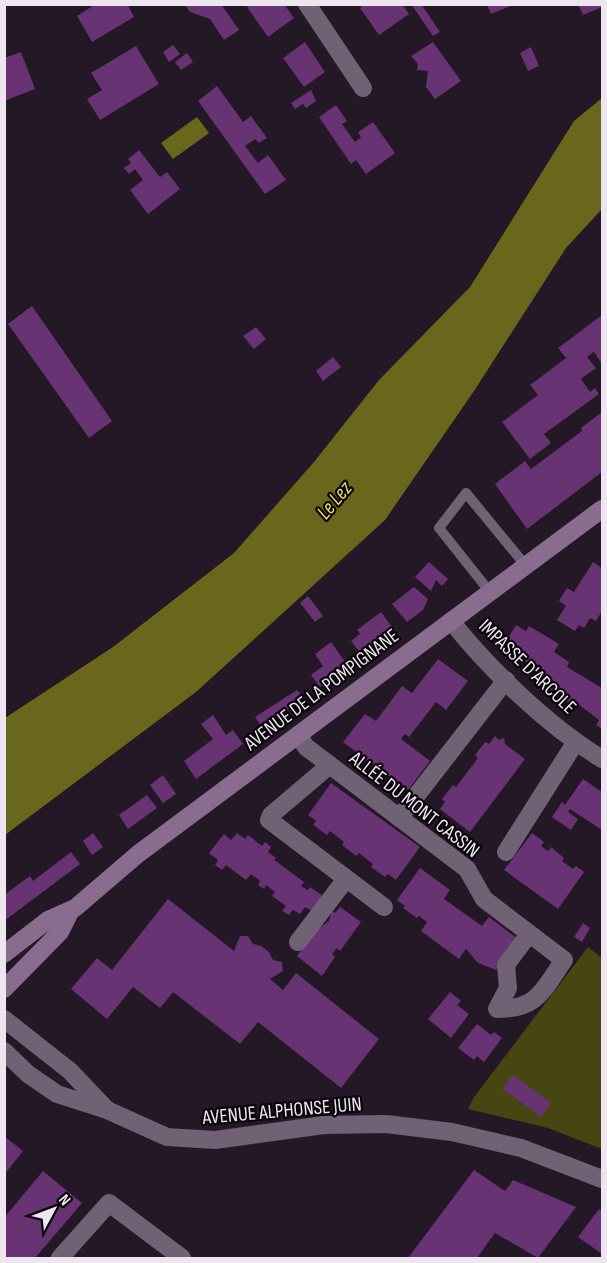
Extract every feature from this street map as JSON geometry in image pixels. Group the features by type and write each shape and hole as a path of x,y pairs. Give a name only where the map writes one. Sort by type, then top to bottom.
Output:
{"main road":[{"name":"AVENUE DE LA POMPIGNANE","path":"4,954 48,920 71,910 138,854 603,509"},
{"name":"AVENUE DE LA POMPIGNANE","path":"4,989 60,932 71,910"}],"street":[{"path":"307,4 363,88"},
{"name":"IMPASSE D'ARCOLE","path":"451,621 506,680 575,743 603,759"},
{"path":"399,818 506,680"},
{"name":"ALLÉE DU MONT CASSIN","path":"298,735 306,747 467,869 483,899 529,934"},
{"name":"IMPASSE D'ARCOLE","path":"506,852 575,743"},
{"path":"330,765 271,815 269,820 384,907"},
{"path":"298,942 346,879"},
{"name":"AVENUE ALPHONSE JUIN","path":"4,1019 70,1071 107,1110"},
{"name":"AVENUE ALPHONSE JUIN","path":"4,1051 28,1074 57,1094 107,1110 167,1137 215,1140 324,1125 386,1124 417,1127 521,1148 603,1179"},
{"path":"60,1258 109,1203 182,1258"}],"lane":[{"path":"490,592 439,528 466,493 526,566"}],"shaded area":[{"path":"588,947 602,958 602,1149 548,1128 468,1109 474,1097"}],"water":[{"name":"Le Lez","path":"602,98 602,209 566,248 474,391 385,520 196,692 5,835 5,718 113,647 234,553 314,462 379,380 470,287 574,121"},
{"path":"197,117 209,133 173,159 161,143"}],"building":[{"path":"96,4 127,4 134,17 92,42 77,16"},
{"path":"184,4 221,4 239,30 224,40 210,19 190,12"},
{"path":"251,4 284,4 294,18 268,37 247,7"},
{"path":"365,4 402,4 409,14 379,35 360,8"},
{"path":"411,4 421,4 440,32 433,36"},
{"path":"578,4 602,4 602,7 583,15"},
{"path":"487,5 513,5 491,14"},
{"path":"305,42 325,72 304,87 283,58"},
{"path":"433,42 461,81 435,99 426,87 428,71 417,70 418,64 411,56"},
{"path":"173,45 180,54 169,62 163,52"},
{"path":"136,46 159,84 100,120 87,99 102,90 91,73"},
{"path":"531,47 539,66 528,71 520,53"},
{"path":"21,52 35,89 4,101 4,58"},
{"path":"187,53 193,62 181,70 175,62"},
{"path":"217,86 243,122 251,116 267,138 259,143 255,139 245,146 258,163 268,155 286,180 265,194 198,101"},
{"path":"311,90 316,101 306,108 303,104 295,109 291,103"},
{"path":"336,105 347,121 342,124 355,142 361,137 358,132 373,122 395,153 366,174 356,160 351,164 319,117"},
{"path":"139,150 160,177 167,172 180,189 148,214 130,190 143,180 135,169 129,174 124,168 131,163 128,159"},
{"path":"32,306 112,421 89,438 8,324"},
{"path":"602,315 602,364 594,352 587,357 596,368 581,379 590,392 595,388 599,394 544,434 551,443 530,459 502,422 538,395 530,385 566,358 558,348"},
{"path":"256,327 266,339 254,349 243,336"},
{"path":"333,357 341,367 323,381 316,371"},
{"path":"602,412 602,472 527,529 495,484 525,461 531,469 582,431 581,428"},
{"path":"429,562 448,579 442,586 436,580 431,591 415,577"},
{"path":"593,562 602,568 602,611 596,621 590,618 584,628 579,625 575,631 557,620 566,606 559,601 567,588 574,592"},
{"path":"414,587 428,599 423,610 407,622 392,604"},
{"path":"308,596 323,616 315,622 300,603"},
{"path":"381,612 395,631 362,655 351,641 360,634 357,630"},
{"path":"516,625 526,631 529,626 559,644 554,652 569,662 567,667 602,688 602,729 596,725 599,720 573,700 571,704 565,700 567,697 556,690 552,698 539,690 544,682 538,678 541,672 504,645"},
{"path":"331,642 348,666 320,687 311,675 323,666 315,654"},
{"path":"438,659 468,681 446,710 436,702 409,737 405,734 401,739 430,761 408,790 343,742 365,714 376,721 402,686 412,693"},
{"path":"297,690 304,698 263,729 255,717"},
{"path":"213,715 226,735 233,730 243,744 196,779 184,761 213,739 201,724"},
{"path":"495,736 499,740 504,738 505,744 525,759 470,832 440,809 445,802 442,799 453,785 456,787 478,758 475,755 485,742 489,744"},
{"path":"163,775 176,794 163,803 150,785"},
{"path":"583,779 602,792 602,830 570,809 568,812 578,819 571,830 552,817 562,802 565,805"},
{"path":"331,783 420,847 396,880 388,874 385,877 371,867 373,864 359,853 356,856 330,831 327,835 313,825 316,821 308,815"},
{"path":"147,795 157,808 128,829 119,815"},
{"path":"93,833 103,847 92,855 83,841"},
{"path":"237,833 245,839 248,835 262,846 265,842 271,847 268,852 276,858 274,860 304,882 301,886 308,890 310,887 323,896 312,911 305,907 300,914 293,910 289,915 282,911 286,906 272,896 275,892 266,885 264,889 258,885 260,881 251,874 246,880 226,865 222,870 215,865 218,860 209,853 224,834 231,840"},
{"path":"532,833 544,842 541,846 548,851 551,847 564,858 562,861 573,869 576,866 584,872 558,909 504,870"},
{"path":"71,852 80,864 4,921 4,895 30,876 33,881"},
{"path":"420,868 450,890 444,899 482,926 489,917 518,939 496,970 478,963 466,949 459,959 421,931 427,922 403,908 405,906 397,900"},
{"path":"168,899 234,951 240,936 248,936 253,944 269,952 273,960 282,962 283,971 270,979 283,990 296,973 379,1039 341,1088 258,1022 240,1044 173,992 160,1008 133,987 107,1019 71,989 97,958 112,970"},
{"path":"340,907 361,922 340,951 337,948 332,954 335,957 322,976 297,956 315,931 329,921 332,911 335,913"},
{"path":"583,923 590,928 582,942 574,937"},
{"path":"450,992 461,1001 457,1005 469,1014 451,1038 428,1019"},
{"path":"477,1024 491,1035 494,1032 502,1038 484,1062 477,1056 474,1060 458,1048"},
{"path":"513,1075 551,1103 541,1117 503,1089"},
{"path":"4,1136 23,1151 4,1175"},
{"path":"474,1170 505,1191 513,1180 576,1207 538,1258 495,1233 477,1258 408,1258"},
{"path":"43,1171 82,1203 35,1258 4,1258 4,1218"},
{"path":"599,1209 602,1211 602,1254 578,1237"}]}
